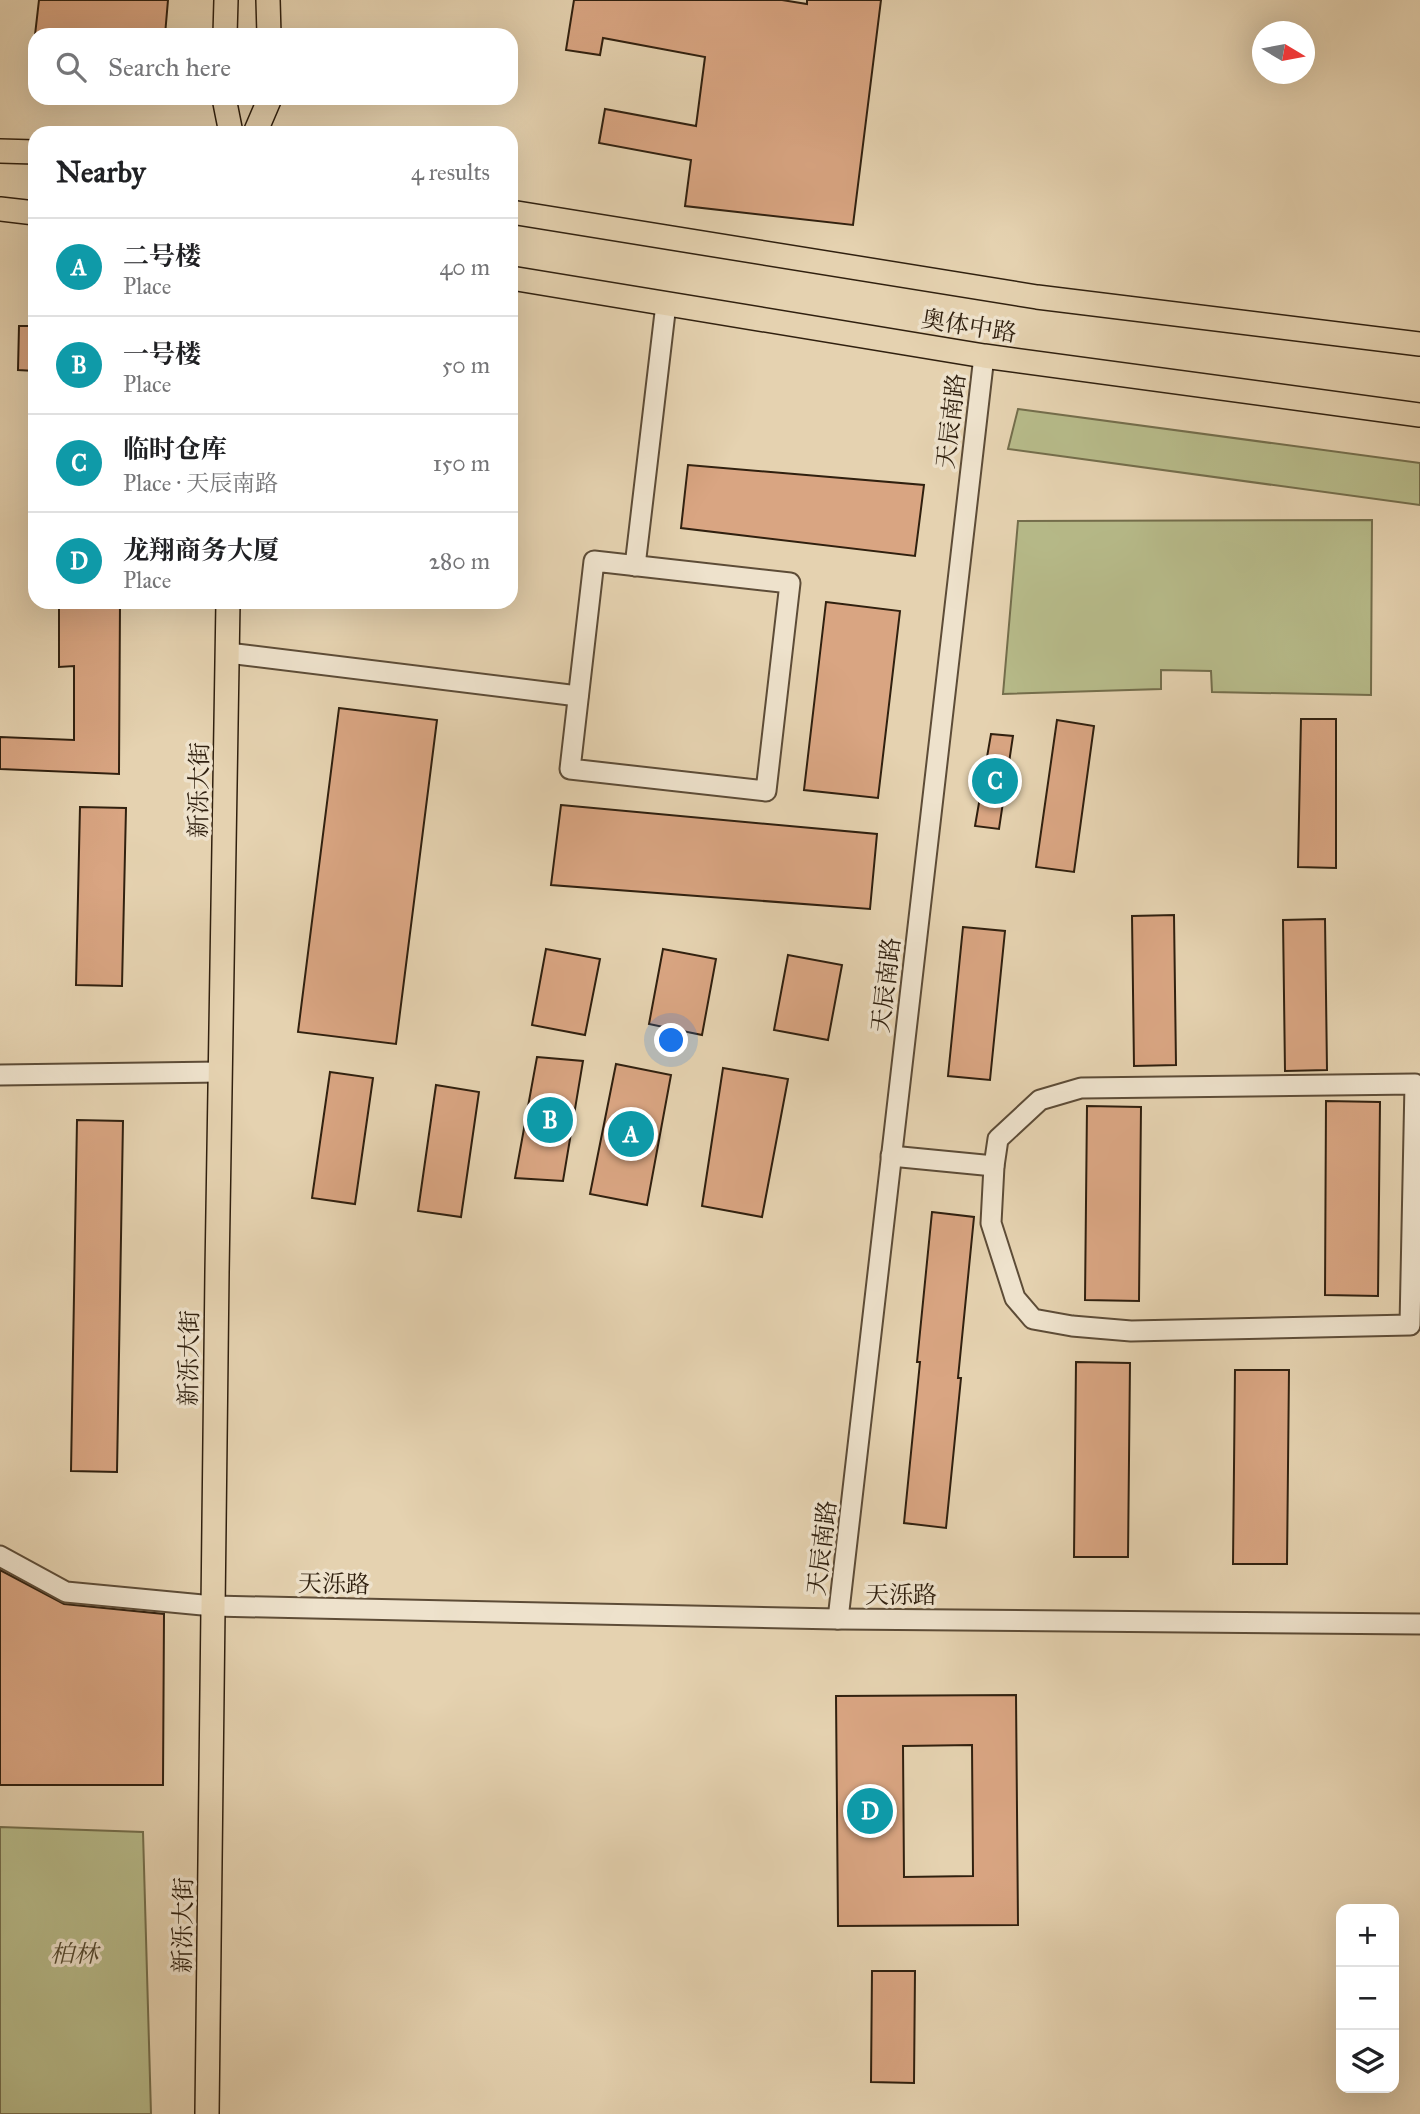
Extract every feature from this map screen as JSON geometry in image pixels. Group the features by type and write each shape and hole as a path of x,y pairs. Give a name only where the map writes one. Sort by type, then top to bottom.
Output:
{"main road":[{"path":"225,28 226,0"},
{"path":"268,0 269,28"},
{"path":"225,105 230,126"},
{"path":"258,126 267,105"},
{"path":"0,151 28,152"},
{"path":"0,209 28,211"},
{"name":"奥体中路","path":"518,213 1037,297 1420,344"},
{"name":"奥体中路","path":"518,279 984,356 1420,415"},
{"name":"新泺大街","path":"208,2114 228,609"}],"street":[{"path":"635,566 666,304"},
{"name":"天辰南路","path":"838,1619 984,356"},
{"path":"594,562 635,566 790,583 766,791 570,769 594,562"},
{"path":"228,653 578,696"},
{"path":"0,1075 220,1072"},
{"path":"1415,1084 1418,1132 1410,1325 1131,1331 1072,1326 1033,1319 1015,1298 991,1223 998,1139 1040,1100 1081,1088 1415,1084"},
{"path":"891,1156 994,1166"},
{"name":"天泺路","path":"0,1556 66,1592 214,1606 838,1619 1420,1624"}],"green space":[{"path":"1018,409 1420,463 1420,505 1008,449"},
{"path":"1372,520 1371,695 1212,692 1211,671 1161,670 1161,689 1003,694 1018,521"},
{"name":"柏林","path":"0,1827 143,1832 151,2114 0,2114"}],"building":[{"path":"39,0 168,0 166,28 36,28"},
{"path":"574,0 782,0 807,4 807,0 881,0 853,225 685,206 691,160 599,143 605,109 696,126 705,57 603,38 600,55 566,50"},
{"path":"19,326 28,326 28,371 18,370"},
{"path":"688,465 924,485 915,556 681,528"},
{"path":"826,602 900,611 878,798 804,790"},
{"path":"59,609 120,609 119,774 0,769 0,737 74,740 74,666 59,667"},
{"path":"339,708 437,720 396,1044 298,1032"},
{"path":"1301,719 1336,719 1336,868 1298,867"},
{"path":"1057,720 1094,726 1074,872 1036,867"},
{"path":"991,734 1013,736 999,829 975,826"},
{"path":"561,805 877,834 870,909 551,885"},
{"path":"80,807 126,808 122,986 76,985"},
{"path":"1174,915 1176,1065 1134,1066 1132,916"},
{"path":"1325,919 1327,1070 1285,1071 1283,920"},
{"path":"963,927 1005,931 990,1080 948,1076"},
{"path":"546,949 600,959 585,1035 532,1025"},
{"path":"663,949 716,959 702,1035 649,1024"},
{"path":"788,955 842,965 828,1040 774,1030"},
{"path":"537,1057 583,1061 563,1181 515,1178"},
{"path":"616,1064 671,1075 647,1205 590,1194"},
{"path":"723,1068 788,1079 762,1217 702,1206"},
{"path":"330,1072 373,1078 355,1204 312,1198"},
{"path":"436,1085 479,1092 461,1217 418,1211"},
{"path":"1326,1101 1380,1102 1378,1296 1325,1295"},
{"path":"1087,1106 1141,1107 1139,1301 1085,1300"},
{"path":"77,1120 123,1121 117,1472 71,1471"},
{"path":"932,1212 974,1217 946,1528 904,1523"},
{"path":"1076,1362 1130,1363 1128,1557 1074,1557"},
{"path":"1235,1370 1289,1370 1287,1564 1233,1564"},
{"path":"0,1570 64,1604 164,1614 163,1785 0,1785"},
{"path":"1016,1695 1018,1925 838,1926 836,1696","holes":["972,1745 973,1876 904,1877 903,1746"]},
{"path":"872,1971 915,1971 914,2083 871,2082"}],"place":[{"name":"临时仓库","path":"995,781"},
{"name":"一号楼","path":"550,1120"},
{"name":"二号楼","path":"631,1134"},
{"name":"龙翔商务大厦","path":"870,1811"}]}
